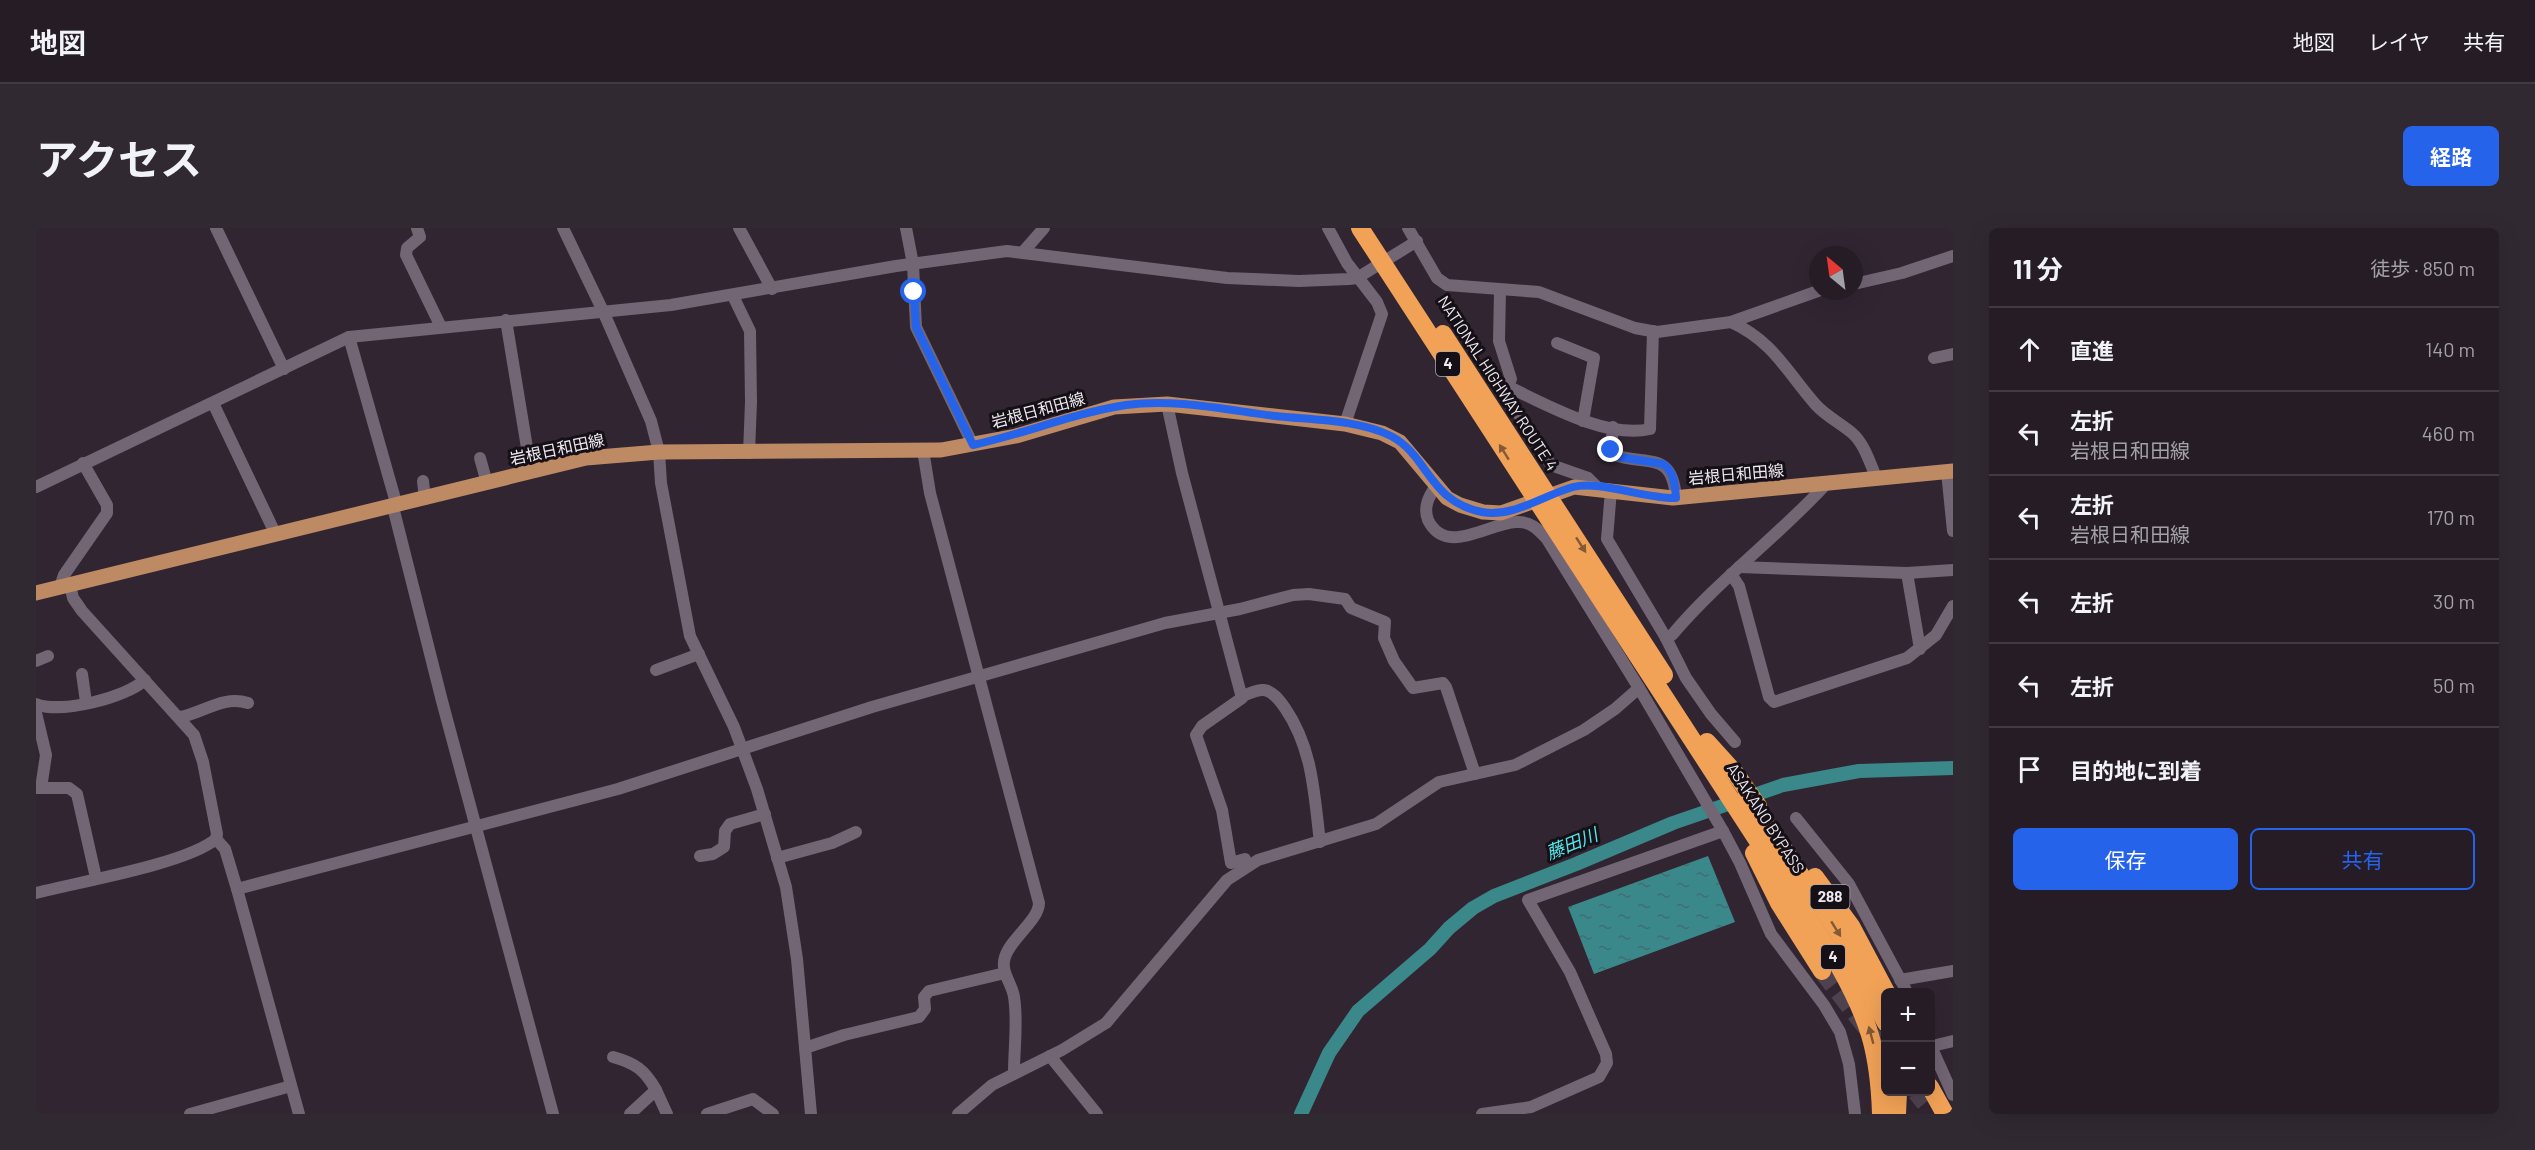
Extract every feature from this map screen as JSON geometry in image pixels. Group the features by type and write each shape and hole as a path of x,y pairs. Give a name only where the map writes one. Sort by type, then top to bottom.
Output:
{"highway":[{"name":"NATIONAL HIGHWAY ROUTE 4","path":"1360,228 1542,499 1700,742"},
{"name":"NATIONAL HIGHWAY ROUTE 4","path":"1374,228 1542,499"},
{"name":"288","path":"1700,742 1779,903 1822,971"},
{"name":"288","path":"1700,742 1739,820"},
{"name":"288","path":"1739,820 1780,828 1836,904 1883,988"},
{"name":"ASAKANO BYPASS","path":"1739,820 1779,842 1840,935 1881,1013"},
{"name":"ASAKANO BYPASS","path":"1739,820 1839,966 1860,1002 1874,1042 1880,1082 1881,1114"},
{"path":"1898,1096 1898,1114"},
{"path":"1930,1101 1946,1114"}],"main road":[{"name":"岩根日和田線","path":"36,593 608,455 659,452 923,450 973,445 1016,436 1114,408 1167,404 1345,424 1382,433 1400,442 1447,498 1460,505 1483,512 1501,513 1574,487 1676,498 1876,477 1950,472"}],"street":[{"path":"216,228 284,369"},
{"path":"417,228 420,237 407,248 406,255 441,327"},
{"path":"563,228 645,405 659,452 661,483 683,611 690,636 720,694 742,749 765,814 786,887 794,939 811,1114"},
{"path":"739,228 772,289"},
{"path":"906,228 913,264 916,327 973,445"},
{"path":"1023,252 1044,228"},
{"path":"1328,228 1357,278 1377,302 1382,314 1345,424"},
{"path":"1408,228 1441,282 1458,287 1539,292 1635,328 1653,331 1731,322 1809,294"},
{"path":"36,487 349,337 734,296 993,252 1023,252 1227,279 1299,281 1357,278 1417,241"},
{"path":"1863,282 1902,273 1953,256"},
{"path":"1500,290 1498,330 1511,379 1506,390 1510,402 1551,465 1559,471 1587,478 1604,489 1607,539 1666,638 1686,678 1711,714 1735,742"},
{"path":"734,296 750,331 751,402 748,453"},
{"path":"506,320 531,472"},
{"path":"1731,322 1748,329 1770,347 1784,361 1816,405 1857,438 1876,477"},
{"path":"1509,387 1583,421 1639,430 1650,429 1653,425 1653,331"},
{"path":"349,337 395,506 476,828 553,1114"},
{"path":"1557,343 1594,358 1583,421"},
{"path":"1934,358 1953,354"},
{"path":"213,403 276,535"},
{"path":"1167,404 1182,473 1242,696 1241,700 1202,726 1196,735 1222,810 1231,863 1245,859 1245,866"},
{"path":"1614,427 1613,453 1663,464 1669,469 1674,480 1676,498"},
{"path":"923,450 930,493 1039,903 1037,914 1024,926 1005,957 1005,973 1014,995 1015,1006 1014,1072"},
{"path":"480,458 487,483"},
{"path":"83,463 107,505 107,513 64,575 65,586 82,612 194,735 213,808 216,839 225,849 237,889 298,1114"},
{"path":"1950,472 1953,531"},
{"path":"423,481 426,499"},
{"path":"1666,638 1806,506 1827,482"},
{"path":"1436,486 1427,502 1427,516 1434,530 1442,535 1462,536 1517,522 1536,527 1547,539 1639,688 1718,780"},
{"path":"1736,571 1907,573 1953,570"},
{"path":"1736,571 1769,697 1774,702 1889,666 1920,649 1936,634 1953,606"},
{"path":"1907,573 1920,649"},
{"path":"237,889 618,789 979,675 1165,623 1293,595 1309,594 1345,599 1351,608 1385,622 1384,638 1394,661 1413,688 1443,683 1446,687 1475,774"},
{"path":"656,670 699,654"},
{"path":"82,674 86,702"},
{"path":"36,704 65,707 121,693 145,680"},
{"path":"958,1114 992,1085 1088,1036 1115,1015 1227,880 1245,866 1290,849 1376,824 1430,786 1515,765 1584,730 1616,709 1639,688"},
{"path":"1242,696 1258,690 1268,691 1282,704 1299,732 1310,763 1320,842"},
{"path":"180,717 225,702 239,700 248,703"},
{"path":"36,713 46,755 38,788 69,788 77,794 96,878"},
{"path":"699,855 713,854 724,847 725,831 730,824 765,814"},
{"path":"1796,818 1835,864 1862,906 1904,988"},
{"path":"1482,1114 1524,1108 1559,1095 1599,1077 1607,1063 1606,1054 1574,981 1528,900 1739,820 1740,863 1758,909 1780,949 1824,1005 1840,1032 1849,1064 1855,1114"},
{"path":"777,858 832,843 856,831"},
{"path":"36,893 162,862 202,848 216,839"},
{"path":"1818,869 1835,864"},
{"path":"1758,909 1773,901"},
{"path":"1900,980 1953,970"},
{"path":"805,1048 844,1035 919,1017 925,1010 924,997 929,991 1005,973"},
{"path":"1935,1044 1953,1041"},
{"path":"1935,1054 1953,1095"},
{"path":"1050,1056 1097,1114"},
{"path":"613,1057 633,1062 643,1070 656,1090 667,1114"},
{"path":"189,1114 291,1086"},
{"path":"630,1114 656,1090"},
{"path":"707,1114 753,1099 773,1114"}],"water":[{"path":"1708,856 1735,922 1594,974 1568,907"}],"waterway":[{"name":"藤田川","path":"1301,1114 1329,1053 1358,1011 1430,949 1449,928 1473,908 1494,896 1673,823 1783,785 1859,771 1953,768"}],"tunnel":[{"path":"1822,971 1881,1047"},
{"path":"1919,1096 1925,1103"}],"route":[{"path":"914,292 916,327 973,445 1016,436 1124,405 1160,403 1345,424 1375,430 1400,442 1447,498 1460,505 1483,512 1501,513 1574,487 1587,486 1676,498 1674,480 1668,467 1663,464 1619,457 1611,450"}]}
